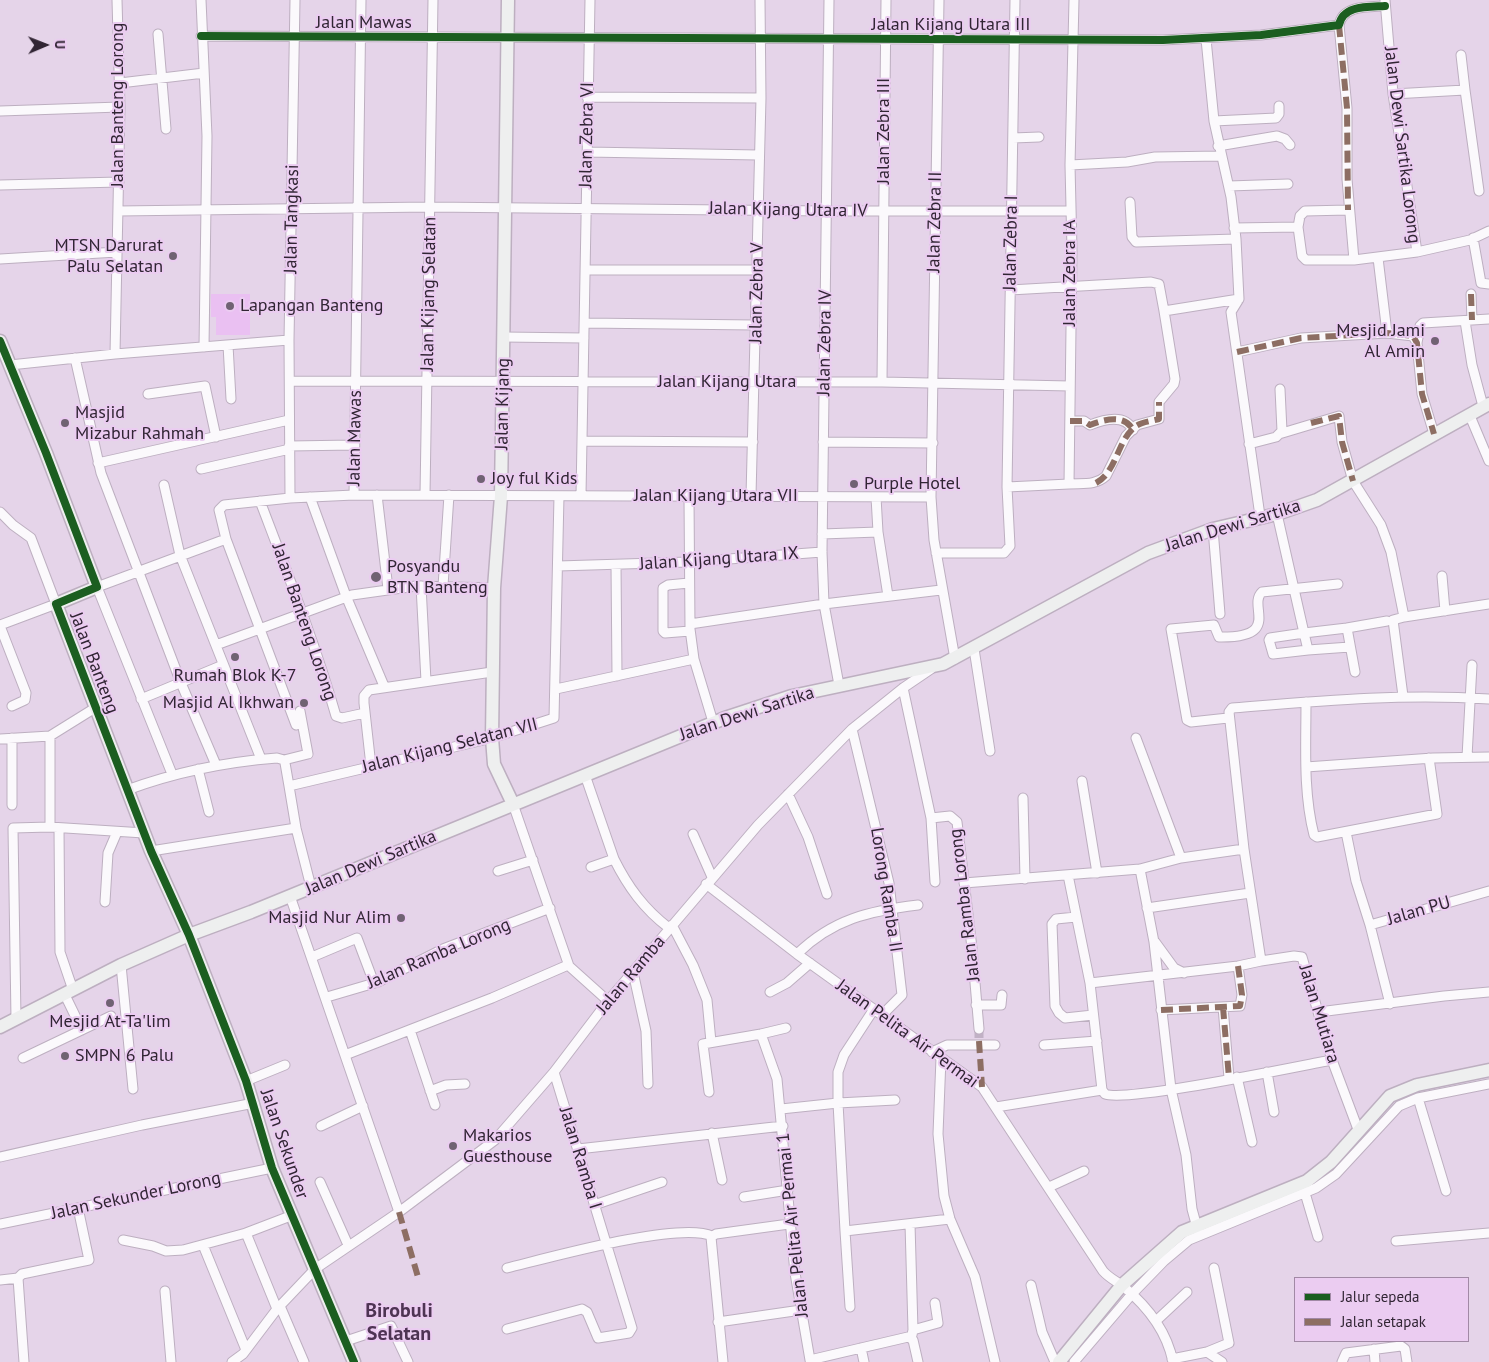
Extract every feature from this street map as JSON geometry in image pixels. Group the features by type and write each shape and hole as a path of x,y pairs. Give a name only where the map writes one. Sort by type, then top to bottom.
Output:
{"street":[{"name":"Jalan Banteng Lorong","path":"115,354 120,107 117,0"},
{"path":"201,0 206,136 204,347"},
{"name":"Jalan Tangkasi","path":"290,498 289,340 295,0"},
{"name":"Jalan Mawas","path":"354,495 361,0"},
{"name":"Jalan Kijang Selatan","path":"425,495 433,0"},
{"name":"Jalan Kijang","path":"508,0 504,381 501,496 494,588 492,738 496,770 513,804"},
{"name":"Jalan Zebra VI","path":"581,495 590,0"},
{"name":"Jalan Zebra V","path":"752,496 759,210 760,0"},
{"name":"Jalan Zebra IV","path":"829,0 822,552 824,604 839,685"},
{"name":"Jalan Zebra III","path":"882,382 886,0"},
{"name":"Jalan Zebra II","path":"938,0 932,498 941,590 955,659"},
{"name":"Jalan Zebra I","path":"936,553 1004,553 1010,546 1007,487 1015,0"},
{"name":"Jalan Zebra IA","path":"1069,484 1070,287 1072,250 1070,165 1074,0"},
{"path":"1354,260 1348,210 1347,108 1339,25 1342,16 1347,11 1385,3"},
{"name":"Jalan Dewi Sartika Lorong","path":"1298,227 1304,259 1354,260 1417,252 1393,94 1385,3"},
{"name":"Jalan Kijang Utara III","path":"508,38 589,40 1206,39 1339,25"},
{"path":"158,34 166,130"},
{"path":"201,36 294,37"},
{"name":"Jalan Mawas","path":"294,37 433,38"},
{"path":"433,38 508,38"},
{"path":"1206,39 1214,121 1218,146 1229,186 1236,239 1239,299 1231,312 1260,516"},
{"path":"1461,55 1479,191"},
{"path":"120,83 204,73"},
{"path":"1393,94 1465,90"},
{"path":"587,97 760,98"},
{"path":"1277,136 1276,118 1279,114 1279,106"},
{"path":"0,111 120,107"},
{"path":"1214,121 1276,118"},
{"path":"1218,146 1277,136 1285,139 1290,145"},
{"path":"1013,138 1039,137"},
{"path":"587,152 758,155"},
{"path":"1070,165 1127,162 1155,157 1221,156"},
{"path":"0,185 119,182"},
{"path":"1229,186 1288,184"},
{"path":"1130,202 1132,237 1136,242 1236,239"},
{"path":"292,210 429,207"},
{"name":"Jalan Kijang Selatan","path":"429,207 506,208"},
{"name":"Jalan Kijang Utara IV","path":"506,208 827,211 1011,209 1070,211"},
{"name":"Jalan Banteng Lorong","path":"118,211 292,210"},
{"path":"1234,228 1298,227 1300,216 1305,211 1348,210"},
{"path":"1417,252 1473,238 1489,231"},
{"path":"1473,238 1481,283 1489,284"},
{"path":"0,259 117,252"},
{"path":"1378,258 1387,333"},
{"path":"586,270 757,270"},
{"path":"1007,487 1096,483 1101,481 1106,476 1126,436 1137,425 1159,419 1159,402 1174,384 1175,379 1159,284 1151,282 1010,290"},
{"path":"1471,294 1469,320 1472,365 1486,405"},
{"path":"1164,311 1239,299"},
{"path":"1434,434 1422,394 1418,343 1420,326 1423,323 1489,319"},
{"path":"585,323 755,325"},
{"path":"1237,352 1301,338 1387,333 1413,336 1418,343"},
{"path":"503,337 584,338"},
{"path":"10,365 115,354 289,340"},
{"name":"Jalan Banteng","path":"0,341 172,774"},
{"path":"228,345 231,399"},
{"path":"75,358 98,463 181,683 216,765"},
{"name":"Jalan Mawas","path":"290,381 428,381"},
{"name":"Jalan Kijang Selatan","path":"428,381 504,381"},
{"name":"Jalan Kijang Utara","path":"504,381 882,382 1070,386"},
{"path":"148,394 205,386 216,436"},
{"path":"1280,389 1283,421 1280,434"},
{"name":"Jalan Dewi Sartika","path":"0,1027 121,965 189,935 290,896 712,722 783,698 839,685 936,667 974,649 1148,553 1213,529 1260,516 1277,514 1317,500 1434,434 1470,416 1486,405"},
{"path":"1249,444 1276,438 1280,434 1340,416 1342,442 1353,481 1382,525 1391,552 1404,616"},
{"path":"1470,416 1489,461"},
{"path":"1070,421 1084,421 1090,425 1123,419 1128,421 1133,430"},
{"path":"98,463 289,420"},
{"path":"582,442 753,442"},
{"path":"823,442 932,443"},
{"path":"201,469 290,447 354,445"},
{"path":"164,485 180,555 261,759"},
{"path":"296,725 226,538 219,510 221,506 290,498 354,495 501,496"},
{"path":"377,495 388,589"},
{"path":"444,586 449,495"},
{"name":"Jalan Kijang Utara VII","path":"501,496 932,498"},
{"name":"Jalan Kijang Selatan VII","path":"289,786 492,738 553,720 556,689 559,496"},
{"path":"310,497 346,596 384,686"},
{"path":"689,497 690,628 694,659 712,722"},
{"path":"876,497 878,532 888,596"},
{"name":"Jalan Banteng Lorong","path":"260,501 303,612 329,686 336,716 340,718 365,713"},
{"path":"0,512 13,525 31,538 56,604 0,625 26,693 25,700 12,706"},
{"path":"1277,514 1308,650"},
{"path":"1213,529 1220,614"},
{"path":"822,534 878,532"},
{"path":"97,587 226,538"},
{"name":"Jalan Kijang Utara IX","path":"558,566 689,562 822,552"},
{"name":"Jalan Kijang Utara IX","path":"616,564 617,676"},
{"path":"1442,576 1444,611"},
{"path":"689,584 664,587 663,631 665,633 824,604 941,590"},
{"path":"1229,715 1191,722 1187,720 1171,629 1214,626 1219,638 1248,634 1259,623 1259,594 1338,584"},
{"path":"216,645 346,596 422,586 494,588"},
{"path":"422,586 426,681"},
{"name":"Jalan Banteng","path":"97,587 56,604 151,852 189,935"},
{"path":"1402,696 1393,620 1404,616 1489,604"},
{"path":"1350,647 1275,655 1269,640 1270,638 1387,621"},
{"path":"1347,628 1355,672"},
{"path":"974,649 990,751"},
{"path":"556,689 694,659"},
{"path":"141,699 223,664"},
{"path":"1467,757 1472,665"},
{"name":"Jalan Ramba","path":"315,1269 399,1212 491,1144 554,1072 608,1001 709,881 788,794 852,729 904,688 936,667"},
{"path":"371,766 365,713 365,694 368,690 384,686 492,672"},
{"name":"Jalan Ramba Lorong","path":"904,688 931,818 948,816 956,820 979,1029"},
{"path":"1090,983 1184,973 1261,962 1244,849 1229,715 1232,708 1402,696 1489,699"},
{"path":"1306,702 1306,767 1314,836 1346,832 1437,814 1429,758"},
{"path":"0,739 50,736 95,708"},
{"path":"127,790 172,774 198,768 261,759 280,758 284,760 308,754 300,711"},
{"name":"Lorong Ramba II","path":"852,729 880,837 889,884 890,908 902,995 882,1015"},
{"path":"50,736 60,952 69,993 82,1030"},
{"path":"12,738 12,805"},
{"path":"1136,738 1181,858"},
{"path":"1306,767 1429,758 1489,757"},
{"path":"284,760 296,828 311,887"},
{"path":"198,768 208,812"},
{"path":"584,775 614,859 626,882 653,916 671,926 693,965 705,997 711,1042"},
{"path":"1082,781 1096,873"},
{"path":"788,794 808,837 827,894"},
{"path":"1023,798 1025,879"},
{"path":"513,804 568,965 608,1001"},
{"path":"931,818 935,882"},
{"path":"16,1019 12,829 16,826 55,827 144,833"},
{"path":"151,852 296,828"},
{"path":"105,902 108,853 117,832"},
{"path":"1346,832 1356,881 1370,925"},
{"path":"693,834 709,881"},
{"path":"964,883 1140,869 1181,858 1244,849"},
{"path":"591,866 614,859"},
{"path":"498,871 533,860"},
{"path":"1140,869 1154,942 1171,1089 1186,1155 1187,1181 1198,1231"},
{"path":"1068,876 1090,983 1102,1090"},
{"name":"Jalan Pelita Air Permai","path":"709,881 797,954 982,1087 1103,1271 1111,1280 1127,1290 1156,1320"},
{"name":"Jalan PU","path":"1390,1004 1370,925 1489,891"},
{"path":"1147,908 1250,892"},
{"path":"290,896 327,998 399,1212"},
{"path":"797,954 815,937 831,927 866,913 918,905"},
{"name":"Jalan Ramba Lorong","path":"327,998 374,983 444,948 550,908"},
{"path":"1076,917 1056,919 1052,924 1055,1006 1065,1018 1094,1015"},
{"name":"Jalan Sekunder","path":"189,935 246,1081 272,1168 354,1362"},
{"path":"312,957 358,938 374,983"},
{"path":"1154,942 1174,968 1184,973"},
{"name":"Jalan Mutiara","path":"1261,962 1294,956 1302,957 1332,1060 1359,1132"},
{"path":"770,992 787,983 810,963"},
{"path":"121,965 132,1089"},
{"path":"346,1055 568,965"},
{"path":"1161,1010 1238,1006 1242,1003 1238,966"},
{"path":"633,972 646,1031 648,1084"},
{"path":"1319,1012 1489,992"},
{"path":"976,1005 1001,1005 1002,995"},
{"path":"1223,1007 1233,1077 1252,1142"},
{"path":"850,1307 844,1231 838,1072 843,1056 874,1009"},
{"path":"23,1058 111,1016"},
{"path":"709,1092 702,1046 711,1042 786,1028"},
{"path":"410,1030 435,1105"},
{"name":"Jalan Pelita Air Permai 1","path":"761,1034 777,1079 783,1126 789,1224 801,1310 805,1361 820,1360 905,1337 938,1323 935,1302"},
{"path":"1044,1045 1097,1041"},
{"path":"932,1052 947,1045 995,1045"},
{"path":"941,1058 939,1152 950,1219 974,1277 996,1362"},
{"path":"996,1107 1102,1090 1110,1096 1118,1097 1332,1060"},
{"path":"246,1081 285,1065"},
{"path":"1198,1231 1306,1181 1331,1162 1390,1096 1417,1085 1489,1070"},
{"name":"Jalan Ramba I","path":"508,1329 582,1310 587,1312 597,1338 630,1332 632,1324 554,1072"},
{"path":"1267,1072 1274,1112"},
{"path":"430,1091 446,1085 464,1084"},
{"path":"1030,1286 1042,1332 1057,1362 1127,1290 1173,1239 1316,1188 1336,1174 1399,1106 1418,1098 1489,1084"},
{"path":"1418,1098 1446,1191"},
{"name":"Jalan Pelita Air Permai 1","path":"781,1109 895,1100"},
{"path":"0,1157 142,1125 254,1104"},
{"path":"321,1126 363,1106"},
{"path":"578,1149 783,1126"},
{"path":"712,1133 722,1180"},
{"name":"Jalan Sekunder Lorong","path":"0,1224 272,1168"},
{"path":"1048,1187 1084,1170"},
{"path":"320,1182 348,1245"},
{"path":"594,1205 662,1182"},
{"path":"744,1197 788,1190"},
{"path":"1305,1193 1318,1238"},
{"path":"0,1280 18,1278 22,1274 89,1260 78,1208"},
{"path":"124,1240 153,1246 166,1252 203,1246 246,1233 293,1215"},
{"path":"844,1231 950,1219"},
{"path":"507,1268 606,1245 687,1231 705,1232 712,1236 789,1224"},
{"path":"910,1224 912,1334 918,1362"},
{"path":"246,1233 304,1362"},
{"path":"1396,1241 1489,1233"},
{"path":"712,1236 710,1240 724,1362"},
{"path":"203,1246 246,1350"},
{"path":"1187,1292 1156,1320 1173,1360 1227,1345 1230,1340 1214,1268"},
{"path":"232,1362 246,1350 279,1307 315,1269"},
{"path":"18,1278 24,1362"},
{"path":"1074,1362 1127,1290"},
{"path":"165,1291 172,1362"},
{"path":"718,1322 801,1310"},
{"path":"346,1341 390,1326 408,1362"},
{"path":"1342,1362 1346,1353 1403,1347 1407,1362"},
{"path":"861,1348 864,1362"},
{"path":"1374,1349 1375,1362"},
{"path":"1207,1352 1222,1362"}],"shaded area":[{"name":"Lapangan Banteng","path":"211,294 250,294 250,335 216,335 216,317 211,317"}],"tunnel":[{"path":"979,1029 979,1041"}],"marked path":[{"path":"1339,25 1347,108 1348,210"},
{"path":"1471,294 1472,320"},
{"path":"1237,352 1301,338 1387,333 1413,336 1417,343 1422,394 1434,434"},
{"path":"1096,483 1103,478 1113,464 1130,432 1138,425 1159,419 1159,402"},
{"path":"1311,423 1339,416 1342,442 1353,481"},
{"path":"1070,421 1084,421 1090,425 1114,419 1125,422 1133,430"},
{"path":"1161,1010 1240,1006 1242,995 1238,966"},
{"path":"1223,1007 1229,1078"},
{"path":"979,1041 982,1087"},
{"path":"399,1212 418,1277"}],"cycle path":[{"path":"201,36 1163,40 1261,35 1339,25 1341,18 1351,10 1385,6"},
{"path":"0,341 46,453 97,587 56,604 151,851 189,935 246,1081 272,1168 354,1362"}],"place":[{"name":"MTSN Darurat Palu Selatan","path":"173,256"},
{"name":"Lapangan Banteng","path":"230,306"},
{"name":"Mesjid Jami Al Amin","path":"1435,341"},
{"name":"Masjid Mizabur Rahmah","path":"65,423"},
{"name":"Joy ful Kids","path":"481,479"},
{"name":"Purple Hotel","path":"854,484"},
{"name":"Posyandu BTN Banteng","path":"376,577"},
{"name":"Rumah Blok K-7","path":"235,657"},
{"name":"Masjid Al Ikhwan","path":"304,703"},
{"name":"Masjid Nur Alim","path":"401,918"},
{"name":"Mesjid At-Ta'lim","path":"110,1003"},
{"name":"SMPN 6 Palu","path":"65,1056"},
{"name":"Makarios Guesthouse","path":"453,1146"}],"district":[{"name":"Birobuli Selatan","path":"399,1322"}]}
